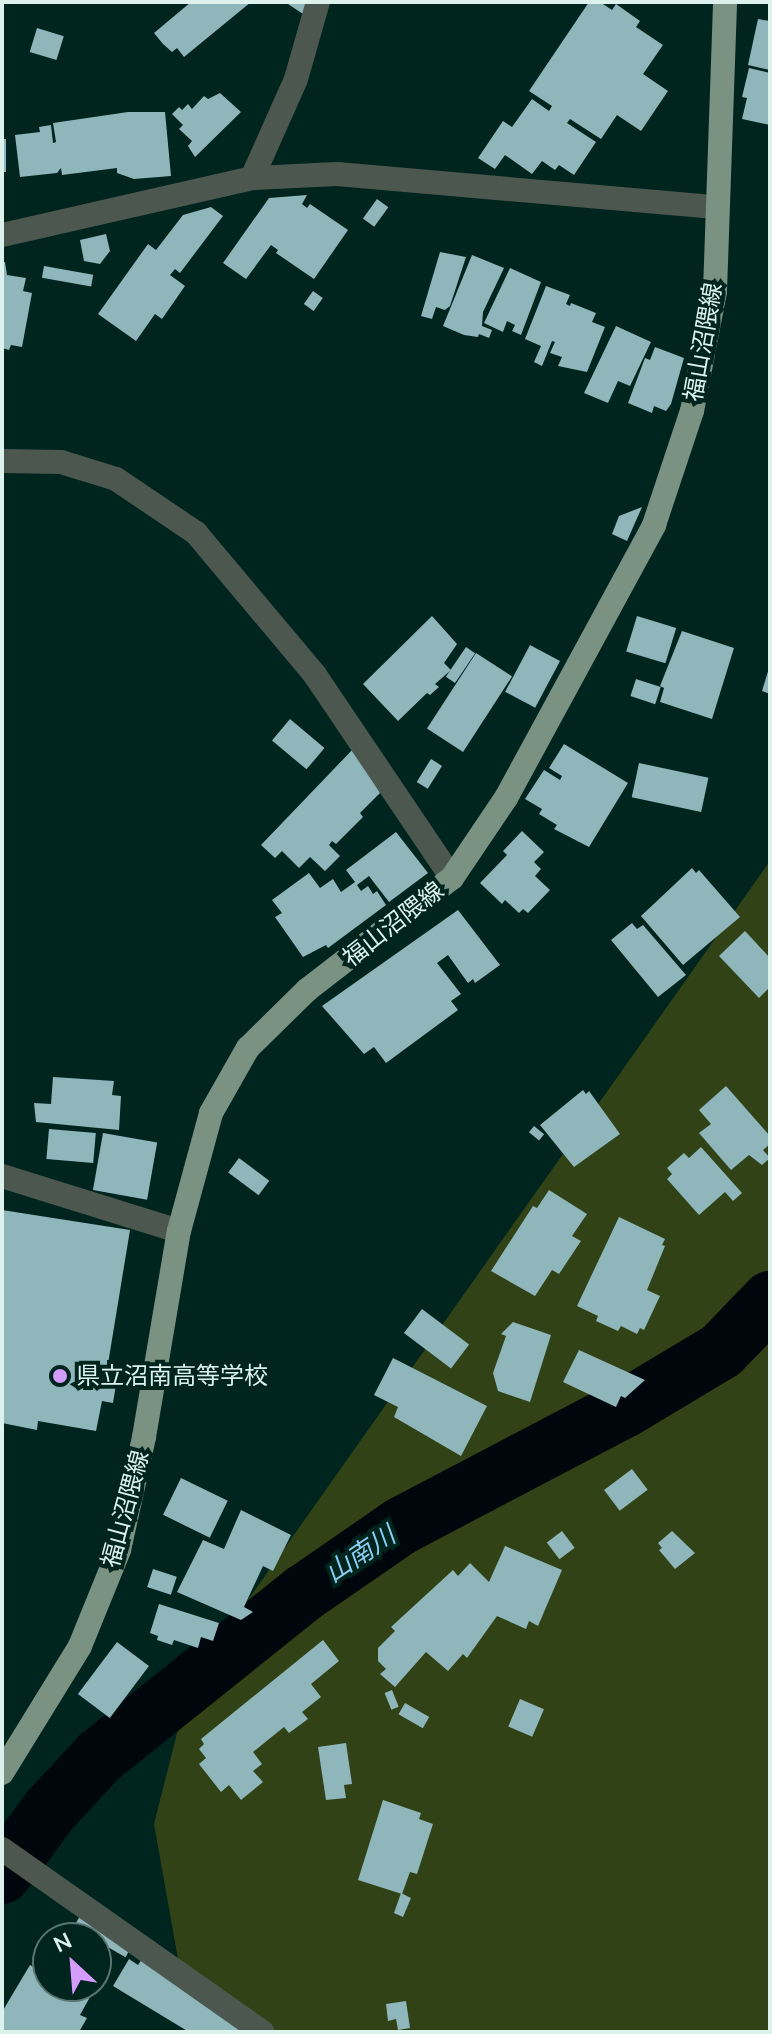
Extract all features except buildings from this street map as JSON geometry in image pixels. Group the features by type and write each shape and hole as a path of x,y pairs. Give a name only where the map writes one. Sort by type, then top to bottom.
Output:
{"main road":[{"name":"福山沼隈線","path":"2,1773 80,1646 119,1550 144,1437 179,1231 211,1113 248,1048 307,990 452,878 506,798 654,525 695,396 715,291 725,2"}],"street":[{"path":"252,178 296,79 318,2"},
{"path":"2,235 252,178 337,174 716,207"},
{"path":"2,461 61,462 116,479 196,533 315,675 452,878"},
{"path":"2,1176 179,1231"},
{"path":"2,1849 262,2032"}],"green space":[{"path":"770,861 770,2032 191,2032 154,1824 190,1682"}],"waterway":[{"name":"山南川","path":"2,1875 50,1810 99,1757 304,1593 401,1526 624,1409 721,1351 770,1300"}],"place":[{"name":"県立沼南高等学校","path":"60,1376"}]}
